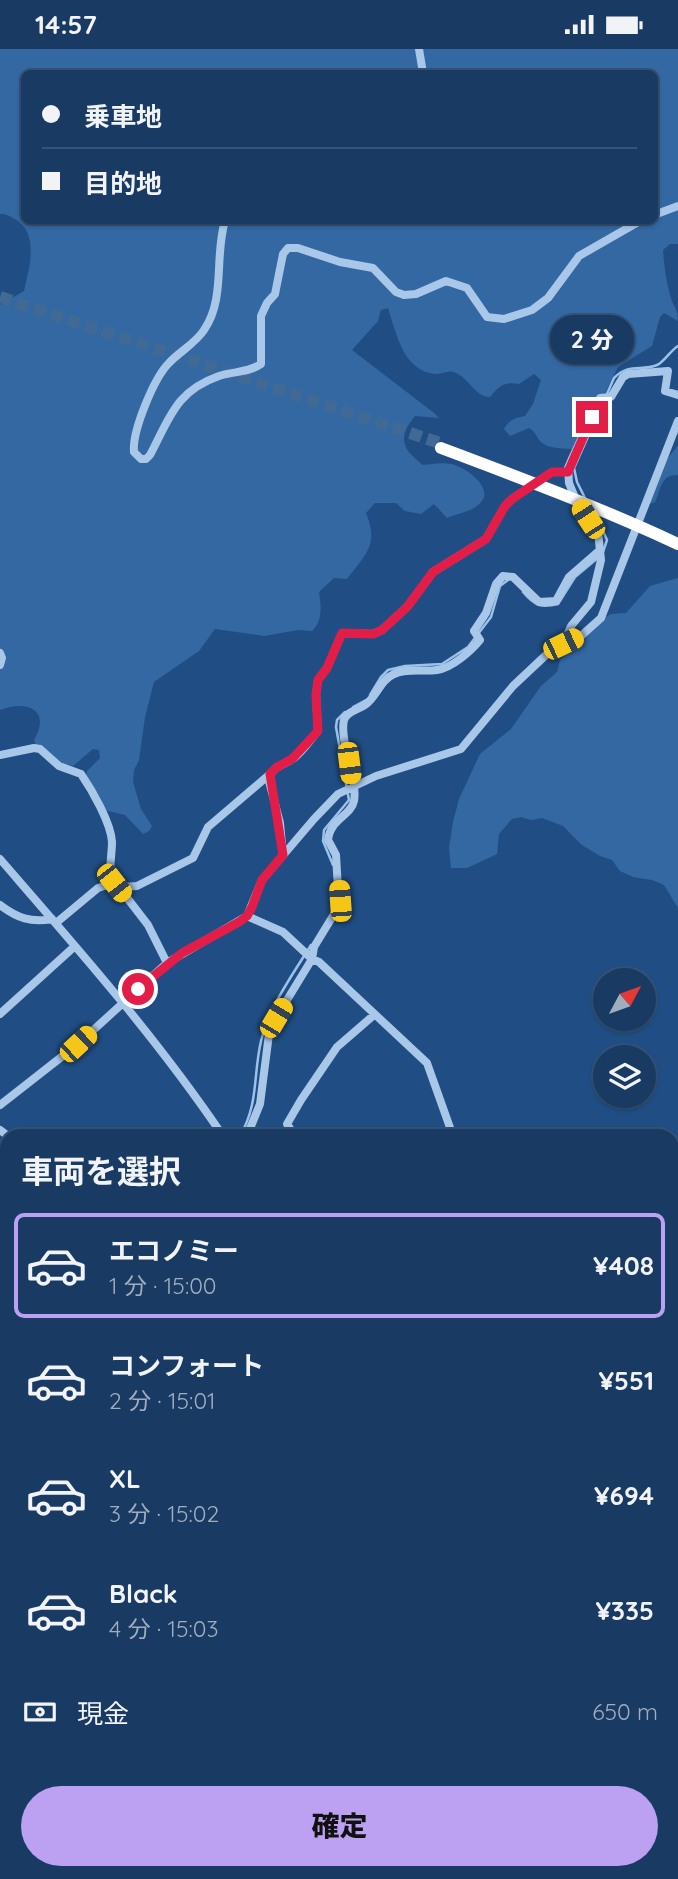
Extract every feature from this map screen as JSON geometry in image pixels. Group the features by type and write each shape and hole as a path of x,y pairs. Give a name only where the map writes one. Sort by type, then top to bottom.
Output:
{"highway":[{"path":"442,446 617,511 678,541"}],"street":[{"path":"419,49 423,70"},
{"path":"658,214 678,206"},
{"path":"225,224 213,314 204,332 167,364 153,386 133,445 134,451 141,459 150,455 180,399 192,388 220,376 251,370 261,364 261,316 275,293 283,254 288,249 298,247 340,261 373,268 396,292 404,295 416,294 446,281 467,288 487,317 504,319 533,310 548,298 579,256 635,224"},
{"path":"563,644 571,626 591,602 600,554 598,532 576,501 569,483 571,461 606,398 623,377 628,374 668,371 665,391 678,395"},
{"path":"0,1105 78,1044 167,964 247,916 262,880 314,819 349,789 376,776 461,749 513,686 546,655 582,635 606,611 678,421"},
{"path":"0,905 12,914 35,922 54,921 98,888 114,883 122,887 137,886 193,858 208,827 277,767 292,759 318,731 318,680 327,668 342,633 373,634 382,630 407,607 433,572 486,539 512,499 552,472 568,472"},
{"path":"250,1129 260,1104 269,1034 311,958 314,947 339,906 336,855 328,840 329,831 353,804 344,735 347,714 367,704 386,679 396,673 440,670 472,650 477,636 474,631 486,613 496,584 503,576 513,577 539,602 556,601 569,577 600,554"},
{"path":"0,653 0,665"},
{"path":"0,755 40,749 60,766 81,774 110,831 112,841 109,867 114,883 148,925 167,964"},
{"path":"270,774 283,855"},
{"path":"0,859 124,1002 186,1081 218,1129"},
{"path":"247,916 283,932 427,1063 451,1129"},
{"path":"0,1014 75,946"},
{"path":"290,1129 287,1124 300,1100 337,1048 374,1015"}],"shaded area":[{"path":"0,49 678,49 678,244 670,244 663,250 667,284 678,321 664,313 660,317 652,346 618,367 604,395 598,395 572,449 548,446 529,428 510,436 504,429 508,423 525,416 533,404 541,380 534,374 519,384 502,385 490,397 480,394 456,373 435,374 424,371 415,366 402,349 388,308 381,310 378,321 352,350 439,418 415,416 404,437 410,454 423,465 448,463 471,474 482,486 483,499 471,509 447,518 434,504 421,514 405,511 396,503 375,503 366,513 371,533 368,548 347,579 334,578 319,592 320,618 312,631 298,630 264,636 215,629 199,651 154,682 133,782 141,809 152,826 143,834 125,815 104,810 86,777 87,771 100,758 99,750 93,749 73,766 62,764 36,745 34,740 40,721 34,710 19,706 0,710 0,669 3,664 0,649 0,305 24,291 31,252 28,233 22,224 658,224 658,70 21,70 21,224 0,214"},
{"path":"678,446 678,475 664,480 655,502 649,504 658,469"},
{"path":"678,578 678,908 664,885 620,871 612,860 582,845 563,826 542,818 512,819 499,834 497,854 467,868 451,868 449,848 453,822 459,799 480,754 511,729 541,686 557,672 560,660 602,619 611,614 626,613 650,586"}],"waterway":[{"path":"585,498 574,468 614,378 625,370 657,365 678,346"},
{"path":"595,513 607,540 603,552"},
{"path":"523,592 539,605 558,604 575,577 599,557"},
{"path":"370,695 388,670 442,664 468,647 491,617 500,586 508,580"},
{"path":"353,707 366,700"},
{"path":"333,865 323,841 324,830 349,800 336,727 337,720 345,712"},
{"path":"244,1129 253,1100 265,1028 282,991 311,945"}],"tunnel":[{"path":"0,297 440,443"}],"route":[{"path":"138,989 182,953 247,916 262,880 283,855 283,840 270,774 292,759 318,731 318,680 327,668 342,633 373,634 382,630 407,607 433,572 486,539 512,499 552,472 568,472 592,417"}]}
